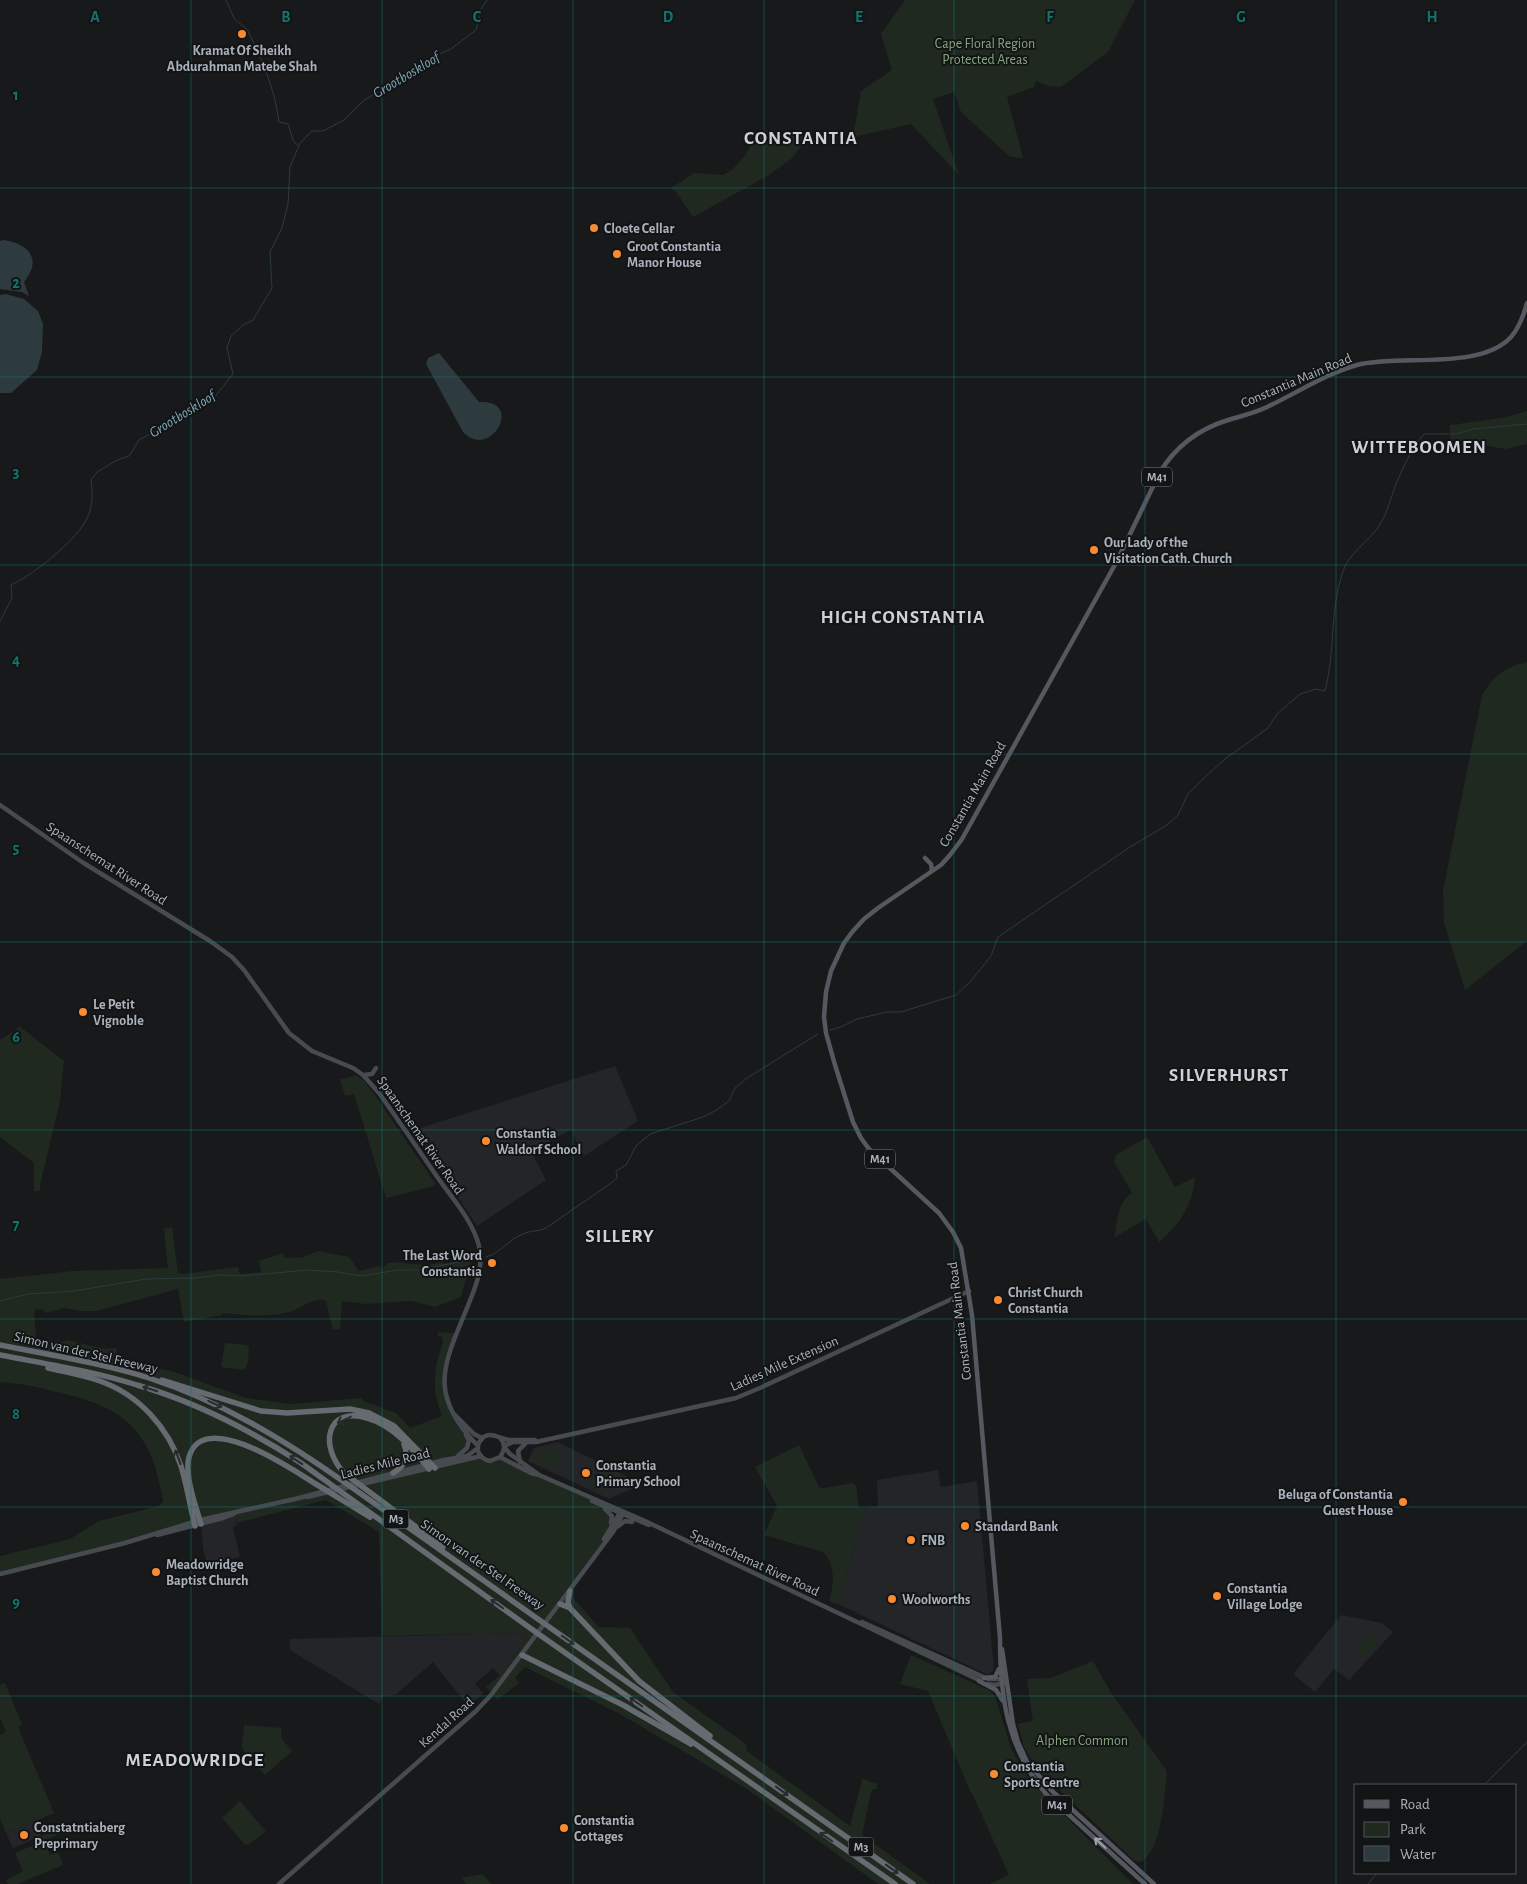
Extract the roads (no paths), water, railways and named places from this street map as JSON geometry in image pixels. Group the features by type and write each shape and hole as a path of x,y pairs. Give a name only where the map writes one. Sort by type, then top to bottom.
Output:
{"highway":[{"name":"Simon van der Stel Freeway","path":"0,1345 134,1374 206,1400 268,1431 307,1455 913,1884"},
{"name":"Simon van der Stel Freeway","path":"0,1356 82,1371 135,1384 184,1401 258,1436 301,1463 895,1884"},
{"path":"0,1356 100,1381 118,1389 144,1407 161,1426 174,1449 182,1468 197,1523"},
{"path":"134,1374 187,1386 260,1411 287,1413 350,1409 369,1413 383,1418 394,1426 430,1466"},
{"path":"430,1466 382,1424 368,1418 348,1416 333,1426 329,1438 332,1456 344,1473 470,1570"},
{"path":"197,1523 189,1478 188,1458 194,1448 204,1441 222,1439 244,1444 268,1456 412,1543"},
{"path":"393,1473 406,1460 406,1450 402,1440"},
{"path":"570,1590 568,1602 570,1608"},
{"path":"560,1604 570,1608 639,1680 754,1771"},
{"path":"522,1655 637,1712 747,1780"}],"main road":[{"name":"Constantia Main Road","path":"1145,1884 1068,1815 1035,1781 1024,1765 1014,1744 1007,1714 969,1291 961,1248 949,1224 869,1149 857,1132 835,1065 825,1025 824,1005 828,980 837,957 853,931 864,918 932,871 950,855 962,839 1124,547 1157,477 1182,444 1215,424 1260,410 1328,376 1357,365 1384,361 1447,359 1484,352 1499,346 1510,338 1522,319 1527,302"},
{"name":"Spaanschemat River Road","path":"0,805 82,862 225,952 244,970 289,1033 312,1051 346,1064 363,1075 380,1093 471,1226 479,1245 478,1281 448,1357 444,1374 445,1396 462,1427 478,1447"},
{"path":"925,858 931,863 932,871"},
{"path":"363,1075 372,1074 376,1068"},
{"name":"Ladies Mile Extension","path":"504,1447 513,1442 541,1441 736,1398 969,1291"},
{"name":"Spaanschemat River Road","path":"454,1414 474,1434 482,1438"},
{"path":"452,1459 468,1448 469,1440 462,1427"},
{"path":"492,1434 500,1438 504,1447 500,1457 490,1461 481,1456 478,1447 482,1438 492,1434"},
{"name":"Ladies Mile Extension","path":"500,1438 541,1441"},
{"path":"520,1462 518,1451 521,1446 527,1443"},
{"name":"Ladies Mile Road","path":"0,1574 230,1513 430,1466 471,1454 478,1447"},
{"name":"Spaanschemat River Road","path":"504,1447 520,1462 539,1475 982,1679 991,1685 1004,1681"},
{"name":"Ladies Mile Road","path":"366,1482 393,1473 481,1456"},
{"name":"Spaanschemat River Road","path":"500,1457 531,1473 539,1475"},
{"name":"Spaanschemat River Road","path":"583,1495 643,1524 652,1526"},
{"path":"601,1505 612,1516 611,1532"},
{"name":"Kendal Road","path":"279,1884 476,1711 498,1688 598,1551 622,1513"},
{"path":"611,1532 627,1520 643,1524"},
{"name":"Constantia Main Road","path":"1000,1638 1000,1664 1018,1742 1028,1762 1052,1791 1154,1884"},
{"path":"982,1679 996,1676 1000,1664"},
{"path":"982,1679 998,1693 1003,1700 1007,1714"}],"water":[{"path":"3,240 19,245 30,253 32,266 30,274 24,282 29,296 22,292 0,289 0,241"},
{"path":"6,294 24,299 38,311 43,324 42,352 37,370 11,393 0,393 0,295"},
{"path":"439,353 479,402 493,404 500,409 502,418 499,427 484,439 474,439 463,432 426,364 428,358"}],"waterway":[{"path":"226,0 234,18 248,31 258,53 271,87 279,122 288,124 293,140 298,146"},
{"name":"Grootboskloof","path":"0,621 12,598 11,585 52,558 85,522 92,502 91,480 97,472 115,461 129,456 139,440 214,398 233,374 227,348 231,336 243,325 253,320 272,288 270,252 282,228 288,204 290,167 300,143 312,131 323,131 344,120 363,101 395,82 420,63 451,49 476,30 481,9 487,0"},
{"path":"830,1030 857,1019 887,1012 901,1012 956,995 971,981 991,956 998,937 1130,847 1167,825 1178,815 1188,794 1204,778 1225,759 1268,728 1277,714 1300,694 1316,689 1325,691 1338,588 1342,574 1353,554 1382,521 1411,452 1424,434 1456,434 1473,429 1527,424"},
{"path":"486,1257 518,1236 546,1228 611,1183 617,1178 616,1171 626,1165 636,1146 650,1134 703,1117 715,1111 729,1101 735,1088 747,1078 818,1034"},
{"path":"0,1301 28,1294 74,1291 146,1279 196,1278 218,1275 242,1276 308,1270 361,1276 398,1270 420,1270 473,1259"},
{"path":"1485,1784 1527,1742"},
{"path":"1368,1884 1376,1874"}],"place":[{"name":"Kramat Of Sheikh Abdurahman Matebe Shah","path":"242,34"},
{"name":"Cloete Cellar","path":"594,228"},
{"name":"Groot Constantia Manor House","path":"617,254"},
{"name":"Our Lady of the Visitation Cath. Church","path":"1094,550"},
{"name":"Le Petit Vignoble","path":"83,1012"},
{"name":"Constantia Waldorf School","path":"486,1141"},
{"name":"The Last Word Constantia","path":"492,1263"},
{"name":"Christ Church Constantia","path":"998,1300"},
{"name":"Constantia Primary School","path":"586,1473"},
{"name":"Beluga of Constantia Guest House","path":"1403,1502"},
{"name":"Standard Bank","path":"965,1526"},
{"name":"FNB","path":"911,1540"},
{"name":"Meadowridge Baptist Church","path":"156,1572"},
{"name":"Constantia Village Lodge","path":"1217,1596"},
{"name":"Woolworths","path":"892,1599"},
{"name":"Constantia Sports Centre","path":"994,1774"},
{"name":"Constantia Cottages","path":"564,1828"},
{"name":"Constatntiaberg Preprimary","path":"24,1835"}],"district":[{"name":"CONSTANTIA","path":"801,137"},
{"name":"WITTEBOOMEN","path":"1419,446"},
{"name":"HIGH CONSTANTIA","path":"903,616"},
{"name":"SILVERHURST","path":"1229,1074"},
{"name":"SILLERY","path":"620,1235"},
{"name":"MEADOWRIDGE","path":"195,1759"}],"park label":[{"name":"Cape Floral Region Protected Areas","path":"985,52"},
{"name":"Alphen Common","path":"1082,1740"}]}
